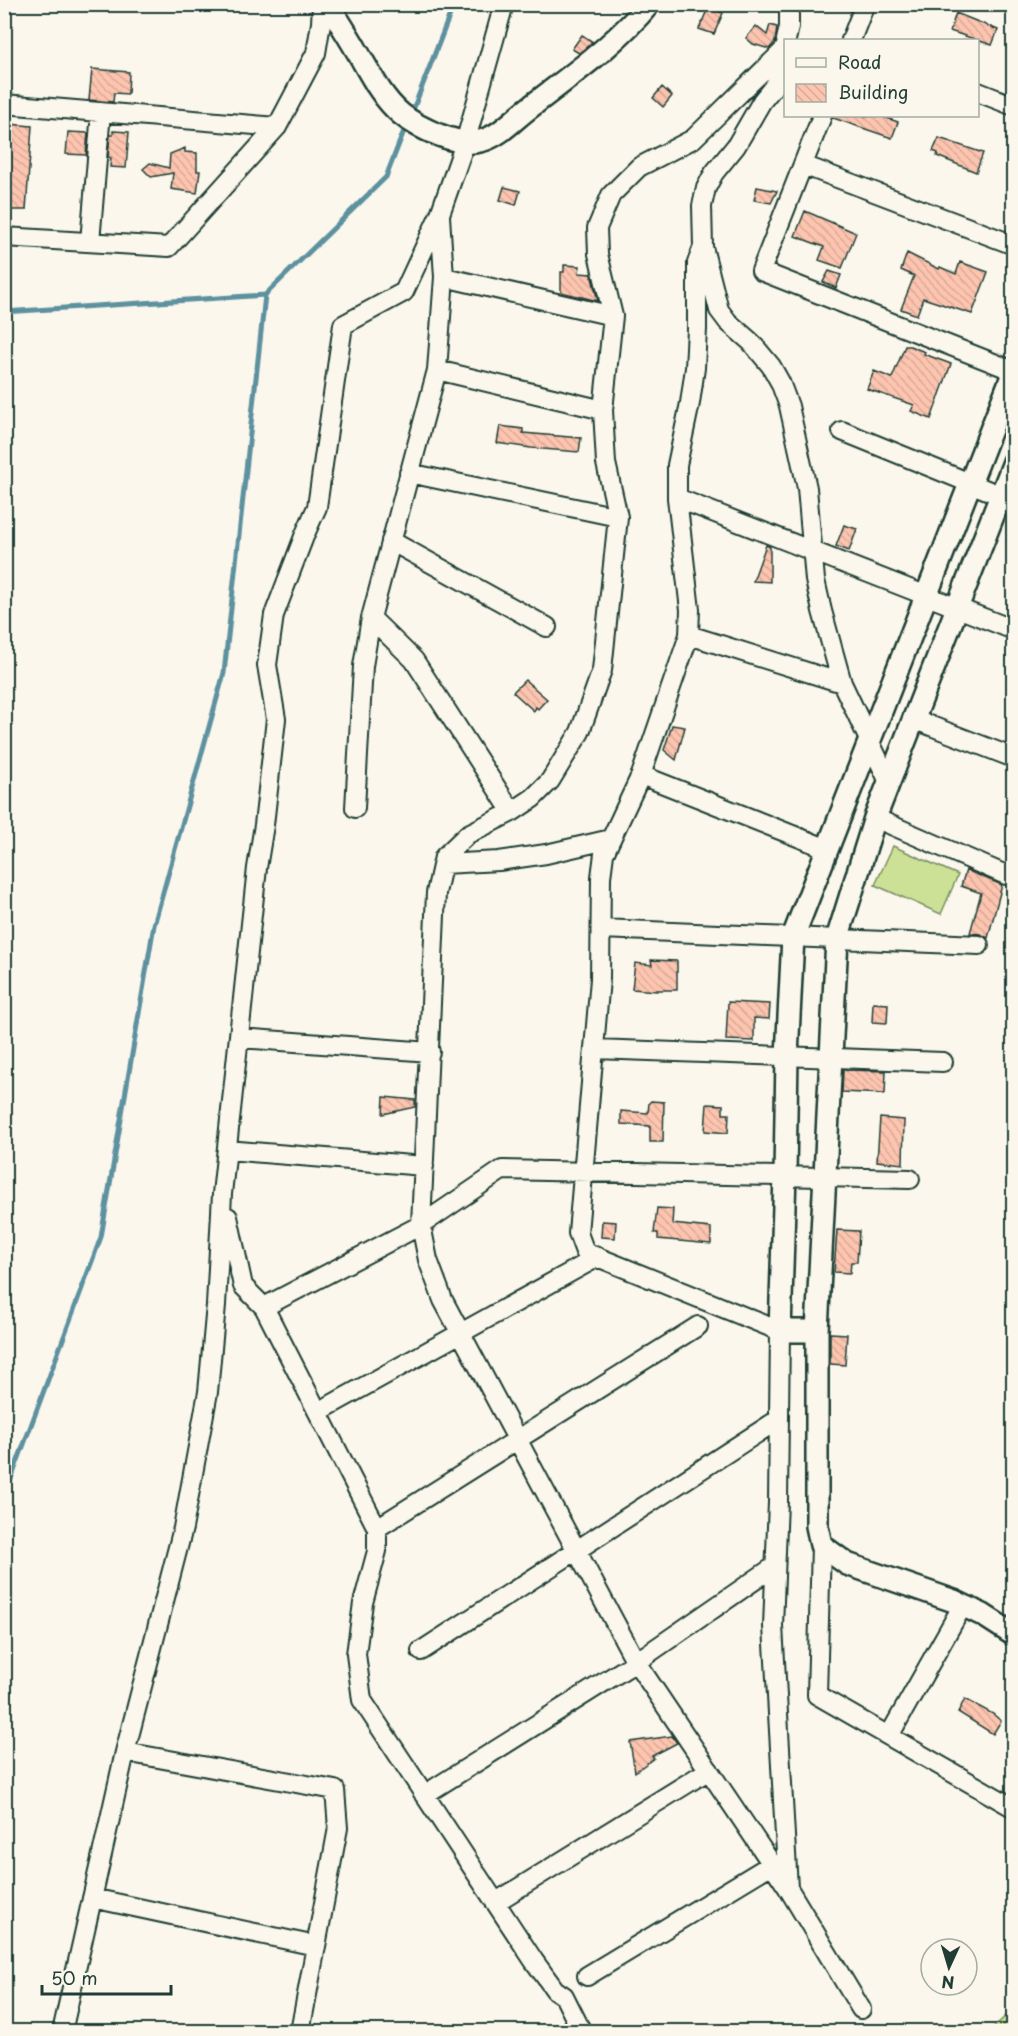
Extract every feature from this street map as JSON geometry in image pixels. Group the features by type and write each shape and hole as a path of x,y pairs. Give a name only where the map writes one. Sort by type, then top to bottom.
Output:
{"street":[{"path":"4,237 169,247 277,127 316,53 322,4"},
{"path":"328,4 383,96 401,114 420,127 465,143 482,141 506,128 606,49 634,23 649,4"},
{"path":"62,2031 125,1752 183,1528 208,1392 216,1305 222,1194 256,868 264,825 276,719 267,665 274,615 317,507 343,324 404,292 440,214 465,143 504,4"},
{"path":"786,39 789,27 789,4"},
{"path":"851,39 865,4"},
{"path":"784,45 693,139 639,167 611,195 597,228 598,254 614,315 603,410 606,463 618,517 602,670 580,732 550,781 533,798 512,812 468,834 444,857 436,893 421,1225 429,1260 443,1300 636,1662 788,1888 861,2009"},
{"path":"784,53 782,70 775,85 762,101 736,146 714,173 706,188 702,206 703,247 719,310 728,322 752,342 771,366 789,406 803,466 819,600 842,683 889,782"},
{"path":"979,92 1014,106"},
{"path":"4,104 277,127"},
{"path":"90,242 101,112"},
{"path":"788,1888 773,1626 787,1056 793,937 1014,371 761,271 822,117"},
{"path":"803,165 1014,245"},
{"path":"355,808 363,666 371,618 437,370 444,277 440,214"},
{"path":"703,247 697,263 695,368 677,465 677,498 690,610 688,635 641,775 604,854 601,877 602,929 595,1049 578,1233 585,1252 780,1331 817,1331"},
{"path":"444,277 614,315"},
{"path":"437,370 603,410"},
{"path":"842,431 1007,498"},
{"path":"1014,462 1007,498 957,608 875,818 837,939 817,1331 817,1526 821,1545 817,1695 1014,1808"},
{"path":"410,473 618,517"},
{"path":"677,498 1014,630"},
{"path":"391,541 546,627"},
{"path":"371,618 414,660 512,812"},
{"path":"688,635 842,683"},
{"path":"913,719 1014,758"},
{"path":"641,775 828,849"},
{"path":"875,818 1006,875"},
{"path":"443,864 499,861 611,839"},
{"path":"602,929 979,945"},
{"path":"240,1038 429,1052"},
{"path":"595,1049 943,1062"},
{"path":"227,1150 424,1166"},
{"path":"264,1307 421,1225 502,1170 910,1179"},
{"path":"222,1194 243,1286 264,1307 377,1528 377,1551 363,1603 356,1654 362,1700 534,1961 555,1990 564,1996 582,2031"},
{"path":"318,1412 598,1257"},
{"path":"377,1528 698,1326"},
{"path":"421,1651 779,1419"},
{"path":"821,1545 847,1564 913,1585 963,1605 983,1614 1014,1635"},
{"path":"424,1795 636,1662 776,1566"},
{"path":"889,1736 963,1605"},
{"path":"125,1752 335,1790 338,1828 300,2031"},
{"path":"496,1902 709,1770"},
{"path":"587,1976 772,1864"},
{"path":"92,1898 316,1946"}],"green space":[{"path":"893,846 958,875 941,914 875,885"},
{"path":"1013,2010 1013,2031 989,2031"}],"building":[{"path":"708,8 723,13 714,34 699,29"},
{"path":"956,13 998,30 992,45 950,31"},
{"path":"770,25 777,27 775,42 769,49 753,44 746,38 756,26 767,35"},
{"path":"582,35 593,42 579,53 572,49"},
{"path":"92,69 129,72 128,94 114,93 113,102 89,100"},
{"path":"662,87 672,96 663,107 653,98"},
{"path":"884,117 898,122 892,138 833,118"},
{"path":"9,124 32,126 26,210 5,210"},
{"path":"113,131 129,132 126,168 110,167 111,158 108,157 110,135 113,135"},
{"path":"68,132 88,133 86,155 66,154"},
{"path":"939,138 983,153 976,172 937,156 938,153 933,151"},
{"path":"185,148 185,152 197,153 197,171 200,171 197,193 171,189 173,173 151,177 143,169 150,163 169,168 170,154"},
{"path":"504,187 520,191 516,205 500,200"},
{"path":"757,187 777,191 771,203 754,200"},
{"path":"805,211 856,233 842,268 819,260 824,247 795,236"},
{"path":"907,253 939,269 940,267 956,274 960,262 988,272 972,314 923,298 917,315 901,309 914,276 901,270"},
{"path":"564,265 580,266 579,273 591,274 598,301 561,292 561,272 564,272"},
{"path":"829,271 841,275 836,288 823,282"},
{"path":"905,346 910,346 951,364 931,419 911,411 914,405 867,389 874,371 892,378"},
{"path":"500,426 523,429 523,433 581,438 579,452 497,443"},
{"path":"844,525 857,529 849,551 836,546"},
{"path":"766,545 770,547 770,582 753,581"},
{"path":"525,680 547,699 534,711 513,692"},
{"path":"672,725 685,727 676,760 664,750"},
{"path":"966,870 1002,885 988,938 970,933 981,893 961,886"},
{"path":"651,960 677,961 677,990 632,989 635,963 652,965"},
{"path":"728,1002 770,1004 769,1019 754,1018 754,1041 726,1040"},
{"path":"873,1003 888,1004 887,1023 872,1022"},
{"path":"843,1070 886,1071 885,1094 842,1092"},
{"path":"384,1097 415,1100 415,1107 383,1114"},
{"path":"651,1101 664,1102 663,1142 650,1142 650,1126 621,1124 621,1111 648,1113"},
{"path":"707,1104 723,1105 723,1114 729,1114 728,1133 705,1131"},
{"path":"880,1118 904,1120 903,1164 877,1161"},
{"path":"657,1208 673,1209 672,1224 711,1228 711,1244 658,1239 658,1233 654,1233"},
{"path":"602,1221 616,1222 615,1238 601,1237"},
{"path":"837,1230 859,1231 857,1262 851,1262 850,1273 834,1272"},
{"path":"830,1333 847,1334 845,1365 830,1364"},
{"path":"965,1699 993,1714 1001,1721 993,1734 958,1712"},
{"path":"672,1736 677,1743 652,1756 654,1758 635,1772 630,1742"}],"waterway":[{"path":"411,115 454,4"},
{"path":"4,1498 101,1237 154,925 224,673 265,295 386,177 407,123"},
{"path":"4,312 265,295"}]}
